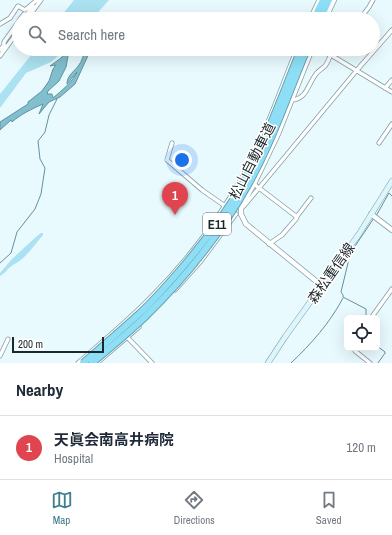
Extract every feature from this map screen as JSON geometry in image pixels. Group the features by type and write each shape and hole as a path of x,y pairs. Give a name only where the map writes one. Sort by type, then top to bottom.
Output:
{"highway":[{"path":"317,12 323,0"},
{"path":"323,12 329,0"},
{"name":"松山自動車道","path":"83,363 113,338 173,279 215,227 234,198 258,154 298,56"},
{"name":"松山自動車道","path":"92,363 145,316 172,288 197,259 227,218 249,183 263,156 277,126 304,56"}],"main road":[{"name":"森松重信線","path":"268,363 359,234 392,181"}],"street":[{"path":"28,12 37,0"},
{"path":"14,12 18,6 25,10 37,0"},
{"path":"32,12 41,0"},
{"path":"313,12 319,0"},
{"path":"328,12 334,0"},
{"path":"366,12 373,0"},
{"path":"0,24 12,15"},
{"path":"380,44 392,30"},
{"path":"0,50 12,31"},
{"path":"0,56 12,40"},
{"path":"0,50 7,47"},
{"path":"78,363 152,296 189,255 208,230 224,206 255,152 294,56"},
{"path":"309,56 278,134 254,184 246,196 241,214 246,224 322,286"},
{"path":"292,100 296,100 305,94 316,74 324,67 330,56"},
{"path":"333,56 392,92"},
{"path":"242,206 244,206 369,56"},
{"path":"385,88 392,80"},
{"path":"379,143 392,124"},
{"path":"172,143 167,160 202,190 236,214 241,214"},
{"path":"254,184 297,217"},
{"path":"269,244 282,235 296,220 311,198"},
{"path":"97,363 161,305 201,261 236,214"},
{"path":"371,214 392,230"},
{"path":"373,315 392,289"},
{"path":"127,337 152,363"},
{"path":"0,356 8,339"},
{"path":"355,351 370,363"}],"shaded area":[{"path":"74,0 109,0 98,12 65,12"},
{"path":"30,56 58,56 51,62 26,73 0,108 0,94"},
{"path":"63,56 68,56 66,67 59,81 48,91 47,94 52,94 53,98 66,86 77,72 67,84 67,81 81,62 83,56 88,56 75,84 60,97 49,102 39,114 43,104 23,114 12,122 11,120 0,130 0,122 28,104 28,102 42,91 49,81 56,65 50,66"},
{"path":"41,233 43,233 43,235 28,253 0,276 0,273 12,259"}],"waterway":[{"path":"0,263 11,253 17,232 35,209 41,194 45,168 40,159 38,141 45,132 49,115 57,99"},
{"path":"376,216 389,193 392,196"},
{"path":"366,315 366,309 343,297 341,292 348,263 347,258 374,218"},
{"path":"291,363 320,333 343,298"},
{"path":"378,363 385,353 380,348"}],"place":[{"name":"天眞会南高井病院","path":"175,215"}]}
